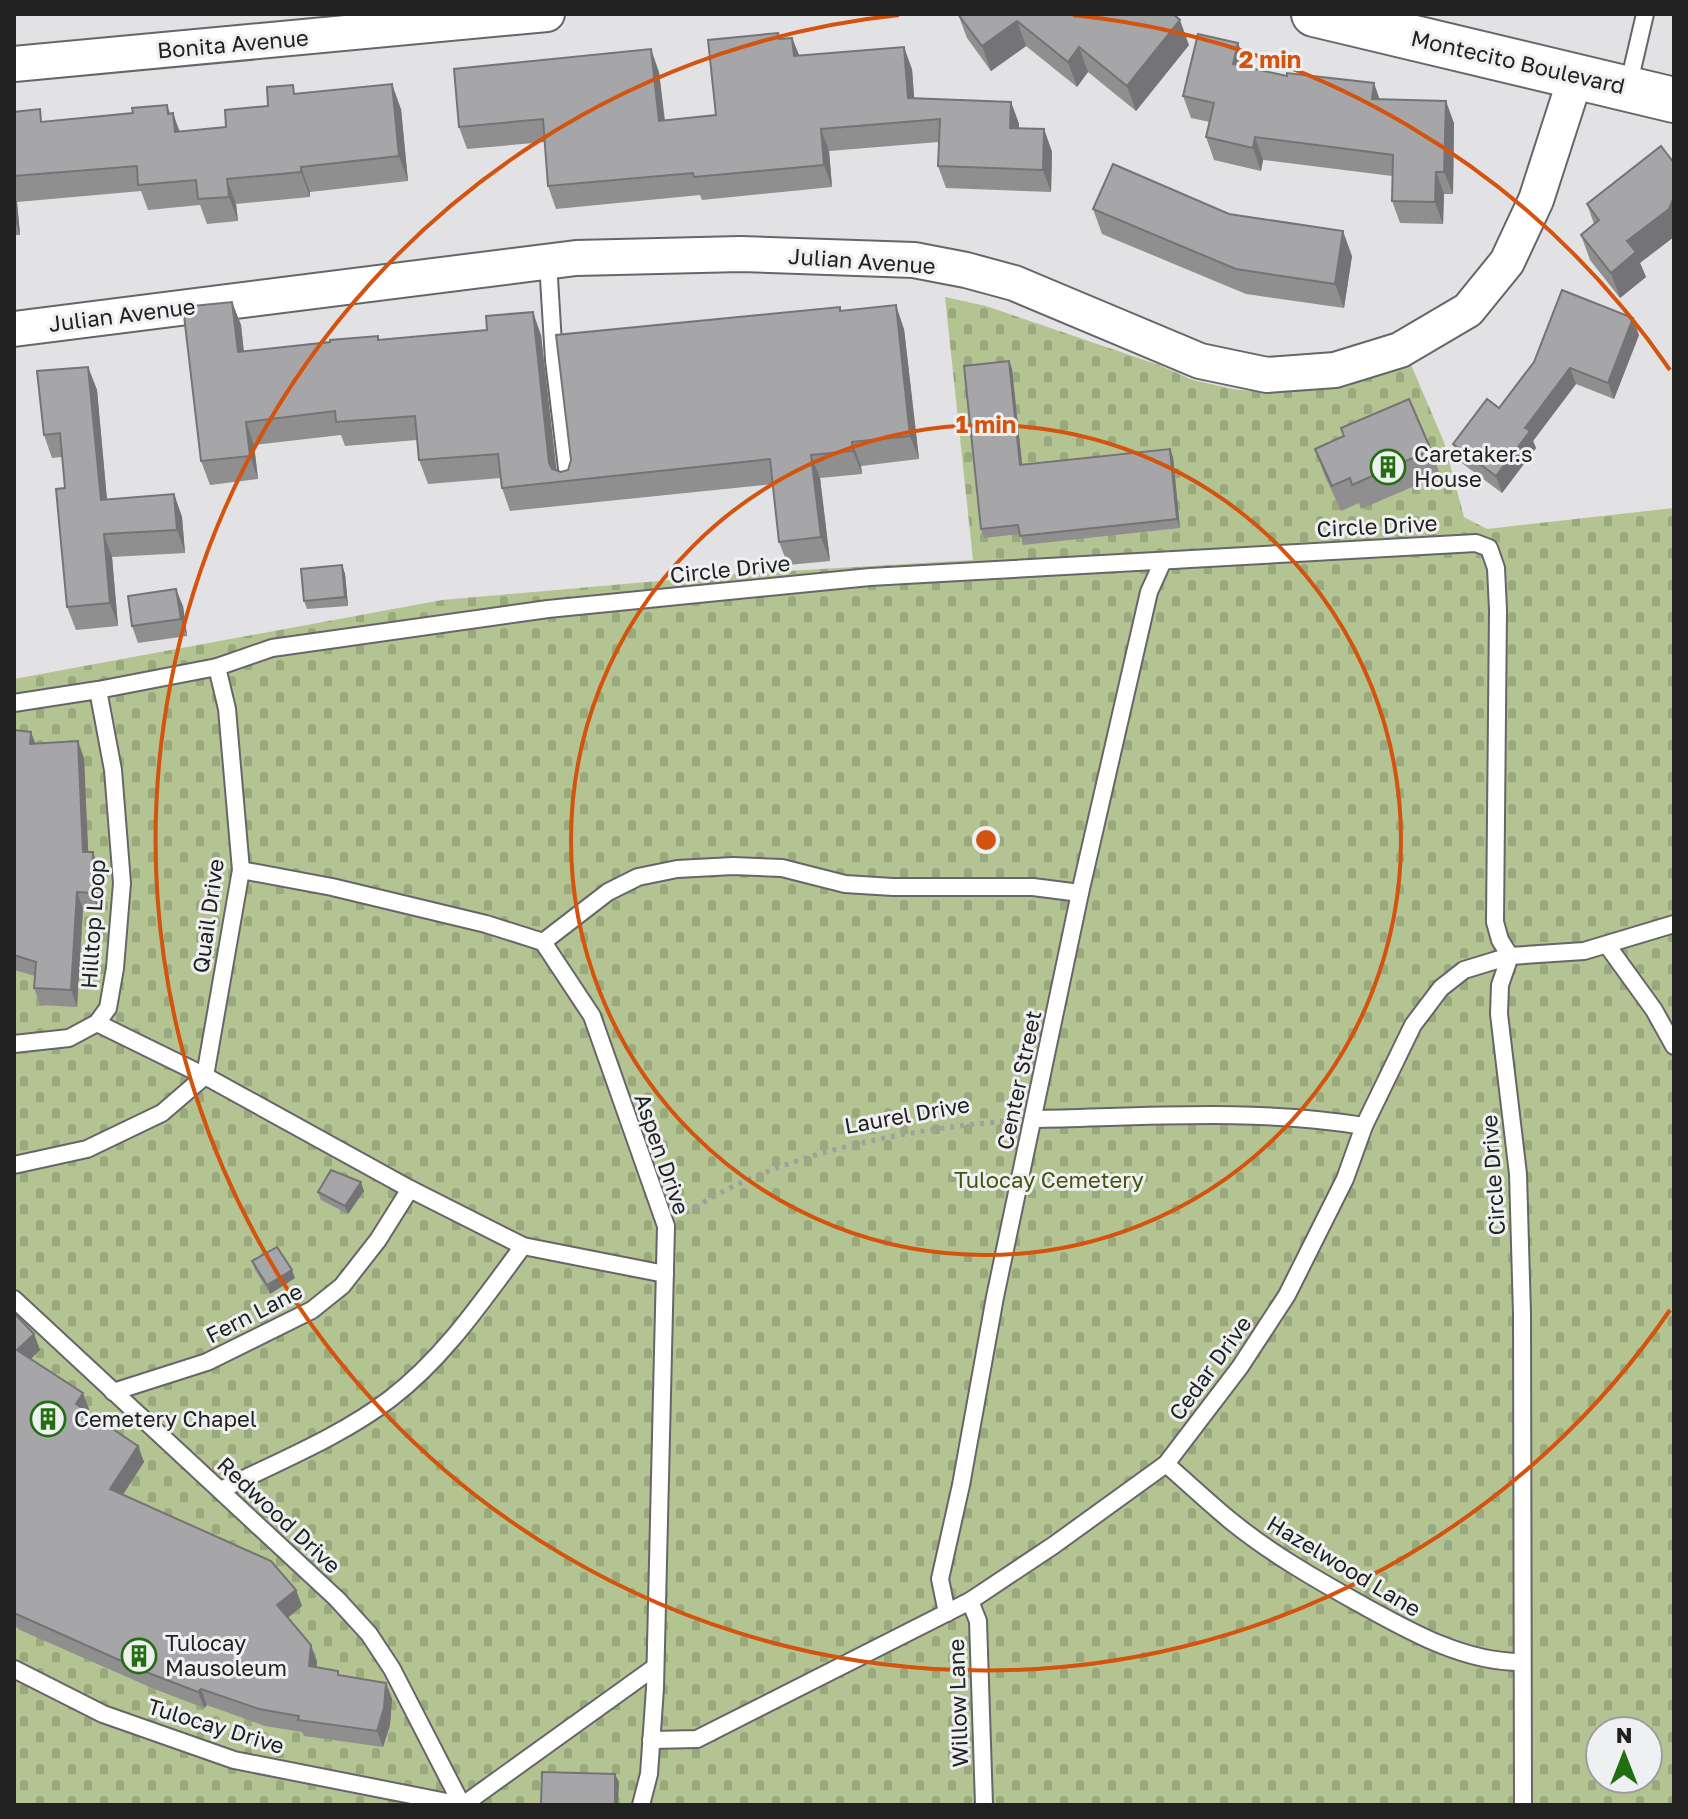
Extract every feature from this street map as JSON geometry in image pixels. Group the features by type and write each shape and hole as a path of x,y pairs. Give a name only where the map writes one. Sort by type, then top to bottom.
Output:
{"street":[{"name":"Bonita Avenue","path":"14,64 547,14"},
{"name":"Montecito Boulevard","path":"1314,14 1674,100"},
{"name":"Julian Avenue","path":"14,329 576,258 741,254 914,260 966,270 1014,283 1200,361 1267,375 1335,370 1400,350 1468,310 1507,262 1536,200 1576,76"}],"lane":[{"path":"1627,88 1645,14"},
{"path":"548,262 554,360 569,485"},
{"name":"Circle Drive","path":"14,703 217,667 272,648 548,609 870,577 1476,543 1489,548 1496,568 1498,610 1495,922 1500,940 1510,956 1500,985 1499,1014 1518,1174 1522,1314 1523,1805"},
{"name":"Center Street","path":"947,1613 940,1579 1033,1119 1080,893 1149,592 1163,561"},
{"name":"Quail Drive","path":"205,1076 241,870 227,709 217,667"},
{"name":"Hilltop Loop","path":"97,1023 108,1008 115,968 122,883 113,770 98,690"},
{"path":"241,870 486,924 543,942 608,892 638,877 677,869 733,866 782,868 845,884 1033,887 1080,893"},
{"name":"Cedar Drive","path":"651,1740 697,1739 970,1601 1166,1464 1240,1367 1287,1295 1345,1179 1364,1126 1413,1025 1441,988 1464,970 1510,956 1584,951 1674,924"},
{"name":"Aspen Drive","path":"543,942 592,1016 666,1226 655,1667 649,1774 641,1805"},
{"path":"1607,945 1654,1010 1674,1046"},
{"path":"14,1044 69,1038 97,1023 205,1076 410,1189 523,1246 665,1274"},
{"path":"14,1165 87,1149 162,1113 205,1076"},
{"path":"1033,1119 1286,1117 1364,1126"},
{"name":"Fern Lane","path":"113,1392 207,1362 312,1310 342,1286 378,1240 410,1189"},
{"path":"221,1490 361,1419 390,1399 431,1363 474,1313 523,1246"},
{"name":"Redwood Drive","path":"14,1299 337,1599 369,1634 392,1669 462,1805"},
{"name":"Hazelwood Lane","path":"1166,1464 1232,1522 1304,1572 1360,1604 1416,1635 1477,1656 1503,1662 1521,1662"},
{"name":"Willow Lane","path":"970,1601 978,1621 984,1805"},
{"path":"462,1805 655,1667"},
{"name":"Tulocay Drive","path":"14,1669 103,1714 234,1760 462,1805"}],"path":[{"name":"Laurel Drive","path":"666,1226 698,1205 765,1173 868,1140 951,1126 1033,1119"}],"green space":[{"name":"Tulocay Cemetery","path":"945,297 986,306 1159,365 1193,380 1233,389 1271,393 1322,387 1409,360 1444,442 1464,517 1487,529 1674,508 1674,1805 14,1805 14,679 442,600 738,574 973,560"}],"building":[{"path":"958,14 1173,14 1180,20 1127,86 1079,47 1068,62 1017,21 982,46"},
{"path":"778,33 779,39 792,38 794,56 904,47 908,98 1011,102 1010,128 1044,129 1043,170 938,166 940,119 821,129 824,165 548,186 543,119 459,127 454,69 651,49 659,121 716,115 708,40"},
{"path":"1198,34 1238,43 1233,64 1287,76 1287,73 1374,83 1372,99 1446,101 1444,172 1436,172 1435,202 1392,201 1393,155 1255,137 1253,148 1206,137 1214,103 1183,96"},
{"path":"392,84 399,156 301,167 301,172 227,179 229,197 198,199 196,180 138,185 137,166 14,176 14,112 40,109 41,122 133,113 132,108 167,105 168,114 173,113 175,132 226,127 225,110 268,106 267,87 293,85 294,94"},
{"path":"1661,146 1674,163 1674,197 1669,209 1627,241 1636,252 1611,273 1581,235 1599,220 1587,204"},
{"path":"1113,164 1229,214 1343,231 1335,284 1236,269 1093,209"},
{"path":"1562,290 1633,318 1608,383 1570,368 1525,428 1530,431 1496,476 1453,444 1487,399 1499,408 1534,362"},
{"path":"232,302 238,352 330,340 378,336 378,340 487,330 486,316 533,312 549,463 552,469 561,472 568,470 571,460 556,335 840,307 840,311 896,305 910,436 852,442 853,451 811,455 821,537 779,542 770,459 502,488 498,454 419,460 415,416 336,422 335,411 246,422 250,456 201,461 183,307"},
{"path":"1009,361 1020,465 1170,449 1177,519 1020,536 1018,525 981,529 964,366"},
{"path":"88,367 101,500 174,494 177,530 104,534 110,603 67,607 56,489 65,488 60,433 44,435 37,371"},
{"path":"1409,399 1431,450 1352,485 1350,478 1332,486 1315,449 1344,436 1341,428"},
{"path":"342,565 345,597 304,601 301,569"},
{"path":"176,589 181,619 132,626 128,596"},
{"path":"14,730 31,732 30,744 78,741 83,852 93,852 92,893 77,892 71,990 34,988 36,962 14,955"},
{"path":"331,1170 361,1182 345,1206 318,1192"},
{"path":"277,1247 292,1270 267,1285 252,1261"},
{"path":"14,1313 34,1334 17,1350 83,1393 76,1404 138,1446 110,1489 271,1561 296,1590 277,1605 311,1645 309,1666 338,1671 338,1675 386,1683 384,1708 377,1731 298,1720 299,1716 259,1709 201,1689 198,1692 14,1613"},
{"path":"542,1772 615,1774 615,1805 541,1805"}],"place":[{"name":"Caretaker.s House","path":"1388,467"},
{"name":"Cemetery Chapel","path":"48,1419"},
{"name":"Tulocay Mausoleum","path":"139,1656"}]}
